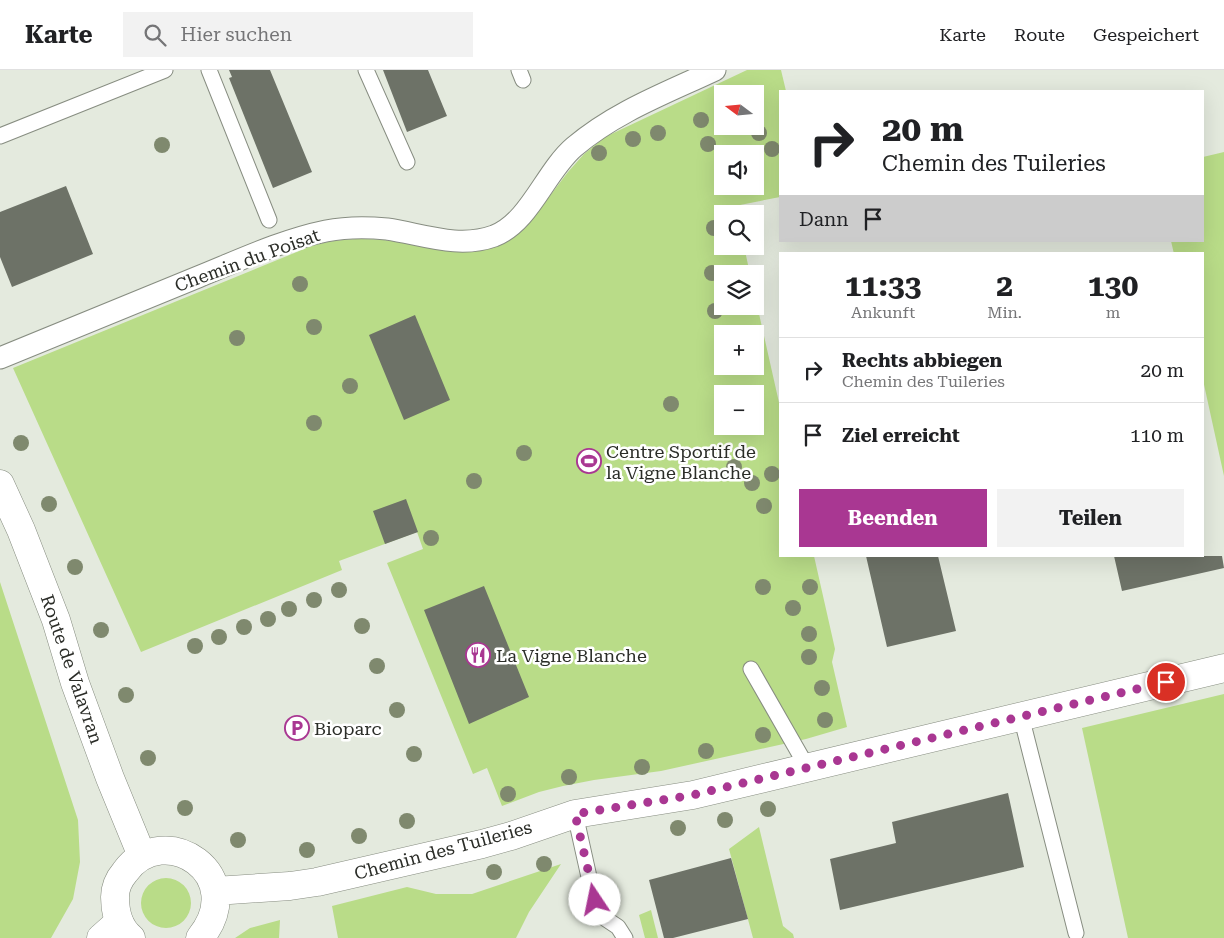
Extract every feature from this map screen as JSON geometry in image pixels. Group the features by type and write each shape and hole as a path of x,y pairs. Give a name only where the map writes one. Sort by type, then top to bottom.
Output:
{"street":[{"name":"Chemin du Poisat","path":"0,358 251,255 304,236 346,228 387,230 458,241 482,239 495,235 504,231 521,217 558,165 586,137 620,114 715,70"},
{"name":"Route de Valavran","path":"0,484 21,530 56,620 75,683 110,778 142,856"},
{"name":"Chemin des Tuileries","path":"215,891 290,886 317,882 489,842 575,814 693,795 1224,668"},
{"path":"117,933 115,892 120,878 129,865 142,856 167,850 180,852 192,857 203,866 211,878 215,891 216,908 211,924 200,938"}],"lane":[{"path":"0,136 164,70"},
{"path":"209,70 269,220"},
{"path":"366,70 407,162"},
{"path":"751,669 807,767"},
{"path":"1021,716 1076,933"},
{"path":"575,814 590,873 597,913 618,927 625,938"}],"green space":[{"name":"Centre Sportif de la Vigne Blanche","path":"747,70 781,70 786,90 779,90 779,197 740,205 714,205 714,255 746,255 748,265 714,265 714,315 759,315 762,325 714,325 714,375 764,375 764,336 779,403 779,557 814,557 835,649 832,662 847,727 806,739 661,771 563,786 539,792 502,806 487,768 473,774 387,563 423,549 417,532 339,561 342,570 141,652 13,368 318,244 365,239 458,251 475,251 492,247 509,240 526,227 584,154 605,137 714,86 714,135 764,135 764,85 715,85"},
{"path":"1224,152 1224,476 1204,385 1204,252 1174,252 1171,242 1204,242 1204,157"},
{"path":"0,582 78,820 80,862 73,899 51,938 0,938"},
{"path":"1224,694 1224,938 1128,938 1082,728"},
{"path":"759,827 783,926 793,934 794,938 753,938 729,849"},
{"path":"561,864 529,912 516,938 338,938 332,906 407,887 436,894 472,894"},
{"path":"161,878 171,878 184,885 191,898 191,908 184,921 171,928 161,928 152,924 145,917 141,908 141,898 145,889 152,882"},
{"path":"651,910 658,938 645,938 639,915"},
{"path":"280,920 279,938 235,938 250,928"}],"building":[{"path":"229,70 270,70 312,172 273,188 229,78 232,77"},
{"path":"383,70 428,70 447,116 407,132"},
{"path":"66,186 93,254 12,287 0,257 0,212"},
{"path":"415,315 450,400 404,420 369,335"},
{"path":"406,499 418,532 385,544 373,511"},
{"path":"1222,556 1224,568 1122,591 1114,557"},
{"path":"866,557 938,557 956,631 887,647"},
{"path":"484,586 529,697 469,724 424,610"},
{"path":"1008,793 1024,867 840,910 830,859 896,843 892,822"},
{"path":"731,858 748,919 673,938 664,938 649,880"}],"place":[{"name":"Centre Sportif de la Vigne Blanche","path":"589,461"},
{"name":"La Vigne Blanche","path":"478,655"},
{"name":"Bioparc","path":"297,728"}],"route":[{"path":"595,900 575,814 693,795 1166,682"}]}
